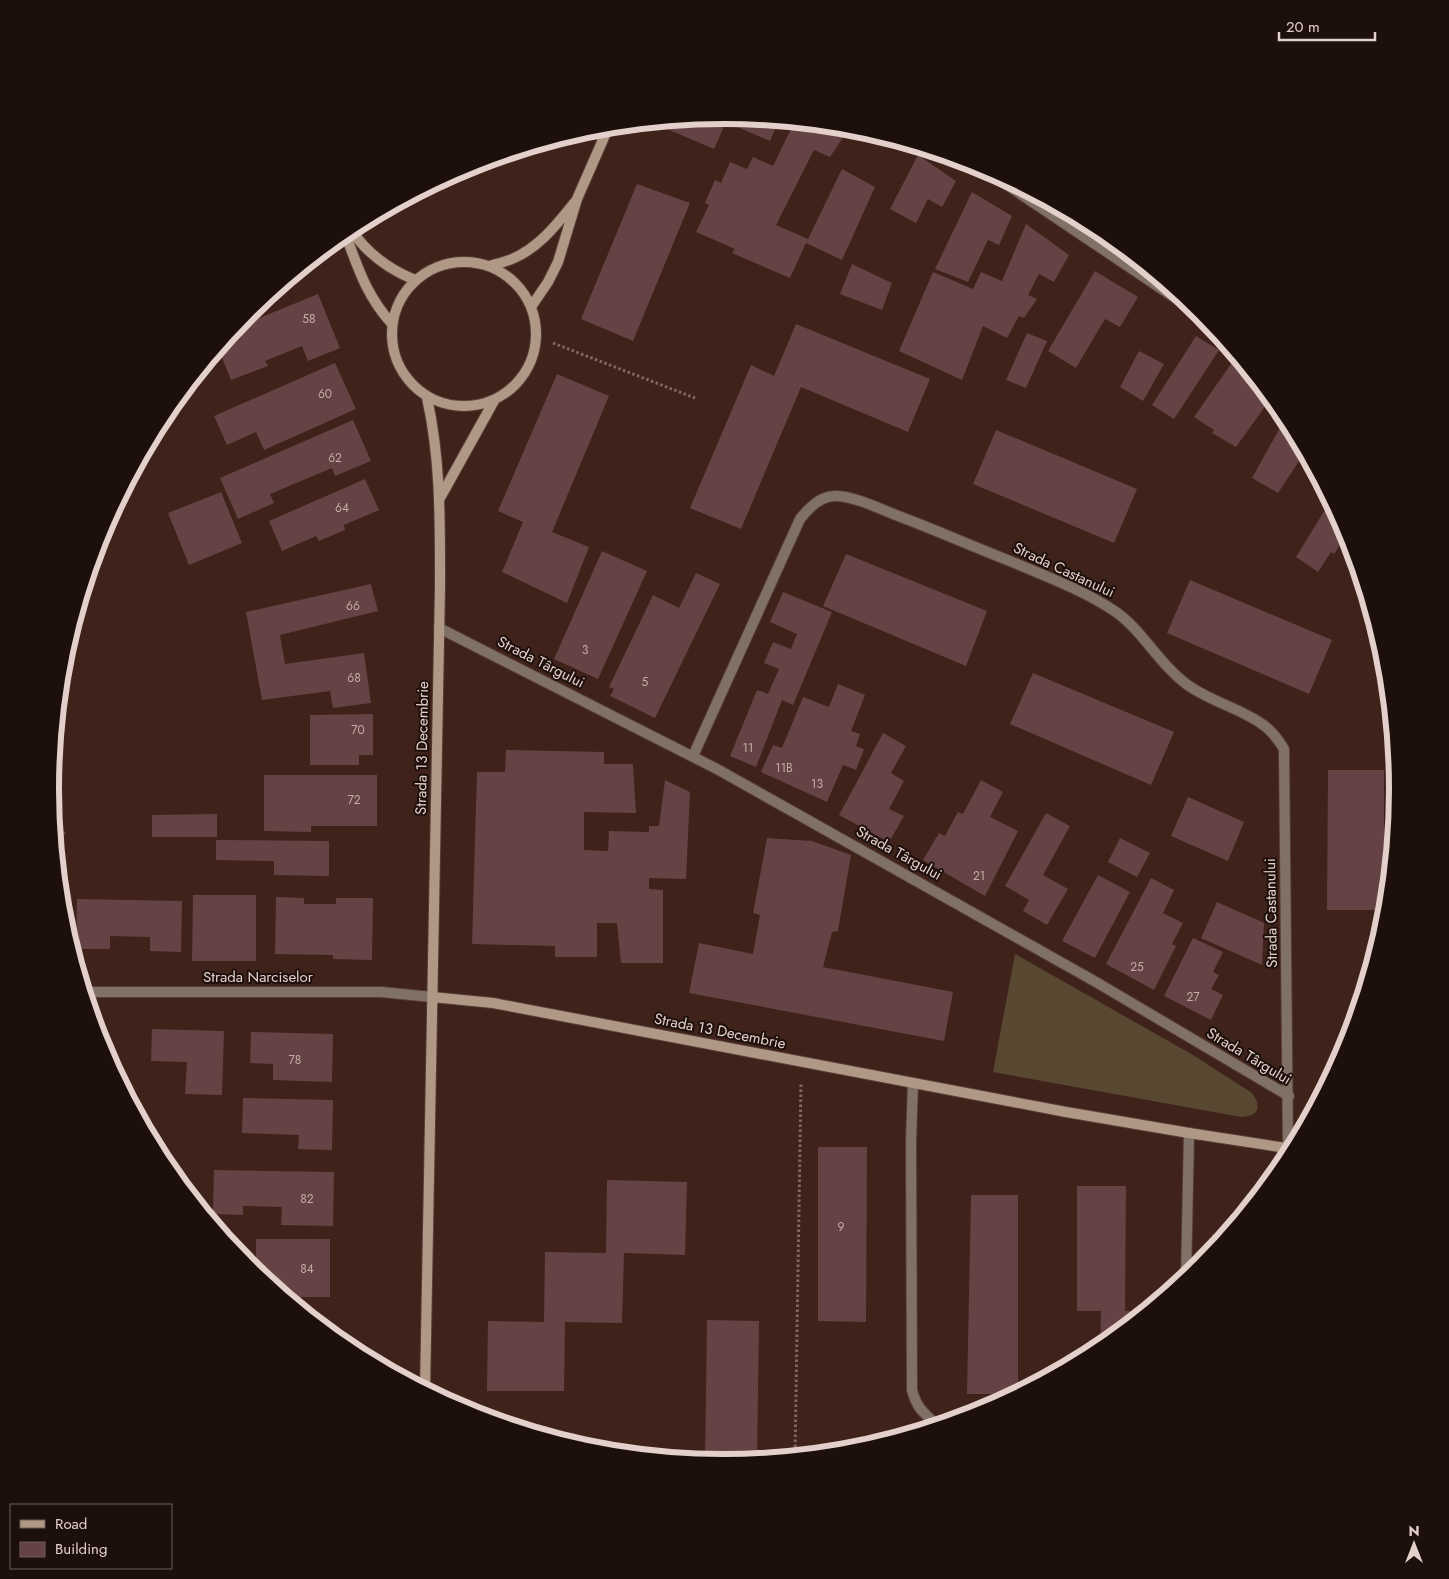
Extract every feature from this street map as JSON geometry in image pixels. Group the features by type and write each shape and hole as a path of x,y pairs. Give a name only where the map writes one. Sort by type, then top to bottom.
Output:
{"main road":[{"path":"531,307 548,282 558,262 577,199 604,135"},
{"path":"489,266 511,260 528,251 544,238 577,199"},
{"path":"356,236 368,252 394,270 415,280"},
{"path":"348,241 367,290 378,308 392,324"},
{"path":"470,262 489,266 504,274 520,288 531,307 536,325 536,343 529,366 515,385 495,399 471,406 449,406 427,398 411,383 398,365 392,345 392,324 397,307 405,291 415,280 431,269 450,263 470,262"},
{"name":"Strada 13 Decembrie","path":"425,1384 439,628 437,452 427,398"},
{"name":"Strada 13 Decembrie","path":"439,499 495,399"},
{"name":"Strada 13 Decembrie","path":"432,997 494,1003 913,1083 1189,1133 1285,1148"}],"street":[{"path":"1015,190 1166,292"},
{"name":"Strada Castanului","path":"693,756 800,519 808,508 821,499 835,495 851,499 918,524 1060,582 1089,596 1114,611 1136,629 1184,683 1261,723 1277,737 1284,749 1289,1096"},
{"name":"Strada Târgului","path":"439,628 693,756 1096,982 1289,1096 1291,1139"},
{"name":"Strada Narciselor","path":"91,992 381,992 432,997"},
{"path":"913,1083 911,1141 912,1390 917,1406 933,1422"},
{"path":"1186,1268 1189,1133"}],"path":[{"path":"553,344 695,398"},
{"path":"795,1451 802,1061"}],"shaded area":[{"path":"1015,954 1193,1055 1252,1093 1258,1106 1257,1110 1252,1115 1241,1117 993,1072"}],"building":[{"path":"725,124 714,149 662,127"},
{"path":"731,124 777,126 770,141"},
{"path":"793,127 845,135 830,157 814,150 776,225 808,239 842,169 875,187 842,260 806,243 790,278 732,253 735,249 696,232 709,205 705,203 715,180 721,183 730,162 747,169 753,157 773,166"},
{"path":"918,155 956,181 942,207 928,199 916,223 890,209"},
{"path":"637,184 690,203 633,341 581,319"},
{"path":"972,192 1012,216 999,245 988,240 968,282 935,269"},
{"path":"1026,224 1069,255 1054,282 1039,274 1028,295 1037,299 1024,318 1019,316 1007,338 983,326 962,380 899,351 933,272 973,289 981,272 1002,281"},
{"path":"852,264 892,283 882,310 840,294"},
{"path":"1095,271 1138,297 1120,327 1105,319 1076,368 1048,351"},
{"path":"318,294 340,348 308,361 302,346 265,361 268,366 231,380 221,355 252,321"},
{"path":"796,324 930,379 908,432 801,387 741,529 690,508 751,365 774,376"},
{"path":"1027,333 1047,341 1026,388 1006,380"},
{"path":"1196,336 1219,350 1174,419 1152,405"},
{"path":"1139,351 1164,364 1143,401 1120,387"},
{"path":"1233,361 1267,404 1236,447 1212,433 1214,430 1194,417"},
{"path":"335,363 356,409 264,450 256,432 227,445 214,416"},
{"path":"557,374 609,396 552,532 589,547 567,603 502,572 523,522 498,511"},
{"path":"353,420 371,461 335,476 332,468 270,494 274,503 238,519 220,478"},
{"path":"1281,425 1301,458 1278,493 1252,478"},
{"path":"996,430 1137,489 1114,543 973,484"},
{"path":"365,479 379,510 344,525 345,530 319,541 316,536 282,551 269,521"},
{"path":"221,492 242,543 189,565 168,513"},
{"path":"1327,506 1342,541 1334,554 1331,552 1318,572 1296,557"},
{"path":"602,551 647,571 598,679 554,659"},
{"path":"846,554 987,611 966,666 823,606"},
{"path":"696,573 720,584 655,718 610,696 614,689 609,687 653,595 679,608"},
{"path":"1190,580 1332,640 1309,694 1167,633"},
{"path":"371,584 378,611 280,635 285,664 364,653 371,703 333,708 330,691 262,700 246,612"},
{"path":"783,592 832,612 793,705 782,700 756,767 730,756 757,690 768,694 779,669 764,663 773,642 791,649 797,634 770,622"},
{"path":"1033,673 1174,732 1151,785 1010,724"},
{"path":"838,684 865,695 851,731 860,734 856,746 864,749 856,770 843,765 827,802 761,772 773,745 782,748 803,697 829,707"},
{"path":"373,714 373,755 359,755 359,765 310,765 310,715"},
{"path":"883,733 906,746 891,773 904,781 889,809 904,816 889,842 839,815"},
{"path":"506,750 604,752 604,764 633,764 636,813 584,812 584,850 608,851 609,831 649,832 649,826 659,826 665,780 690,792 686,879 649,878 649,889 663,890 663,963 621,963 617,923 597,923 597,957 555,957 555,946 472,944 477,772 505,772"},
{"path":"1328,770 1384,770 1384,881 1379,910 1327,910"},
{"path":"264,775 377,775 377,826 311,826 311,832 264,831"},
{"path":"981,780 1003,792 990,817 1018,831 985,896 923,860 939,833 945,836 958,812 963,814"},
{"path":"1188,797 1244,822 1228,861 1171,836"},
{"path":"1046,813 1070,826 1043,875 1068,889 1047,925 1023,911 1029,900 1005,886"},
{"path":"217,814 217,837 152,837 152,815"},
{"path":"60,828 66,833 61,839"},
{"path":"767,838 812,841 851,855 838,931 832,932 823,967 953,992 944,1041 689,993 699,943 753,954 760,915 753,913"},
{"path":"1120,838 1150,853 1137,877 1108,862"},
{"path":"216,840 329,841 329,876 274,875 274,861 216,860"},
{"path":"1098,875 1130,892 1095,958 1062,941"},
{"path":"1151,878 1174,890 1163,913 1183,923 1172,944 1176,946 1154,990 1106,964"},
{"path":"193,895 256,895 256,961 192,961"},
{"path":"276,897 304,898 304,904 336,904 336,898 373,898 372,960 333,959 333,955 275,954"},
{"path":"77,899 182,901 181,952 150,951 150,937 110,936 110,949 78,949 76,939"},
{"path":"1217,902 1264,923 1262,965 1201,938"},
{"path":"1193,938 1223,952 1213,972 1219,975 1211,989 1223,995 1211,1020 1164,996"},
{"path":"152,1029 224,1031 222,1095 185,1094 187,1062 151,1061"},
{"path":"251,1032 333,1034 332,1082 273,1080 273,1064 250,1063"},
{"path":"243,1098 333,1100 332,1150 298,1149 299,1135 242,1133"},
{"path":"818,1147 867,1147 866,1322 818,1321"},
{"path":"214,1170 334,1172 333,1226 281,1225 282,1207 243,1206 243,1215 213,1214"},
{"path":"607,1180 687,1182 685,1255 624,1253 622,1323 565,1322 564,1391 487,1391 488,1321 544,1322 545,1252 606,1253"},
{"path":"1077,1186 1126,1186 1125,1311 1138,1312 1100,1339 1101,1311 1077,1311"},
{"path":"971,1195 1018,1195 1018,1387 993,1399 993,1394 967,1394"},
{"path":"1212,1234 1219,1234 1212,1242"},
{"path":"256,1239 330,1239 330,1297 294,1297 256,1262"},
{"path":"707,1320 759,1321 757,1454 705,1455"}]}
